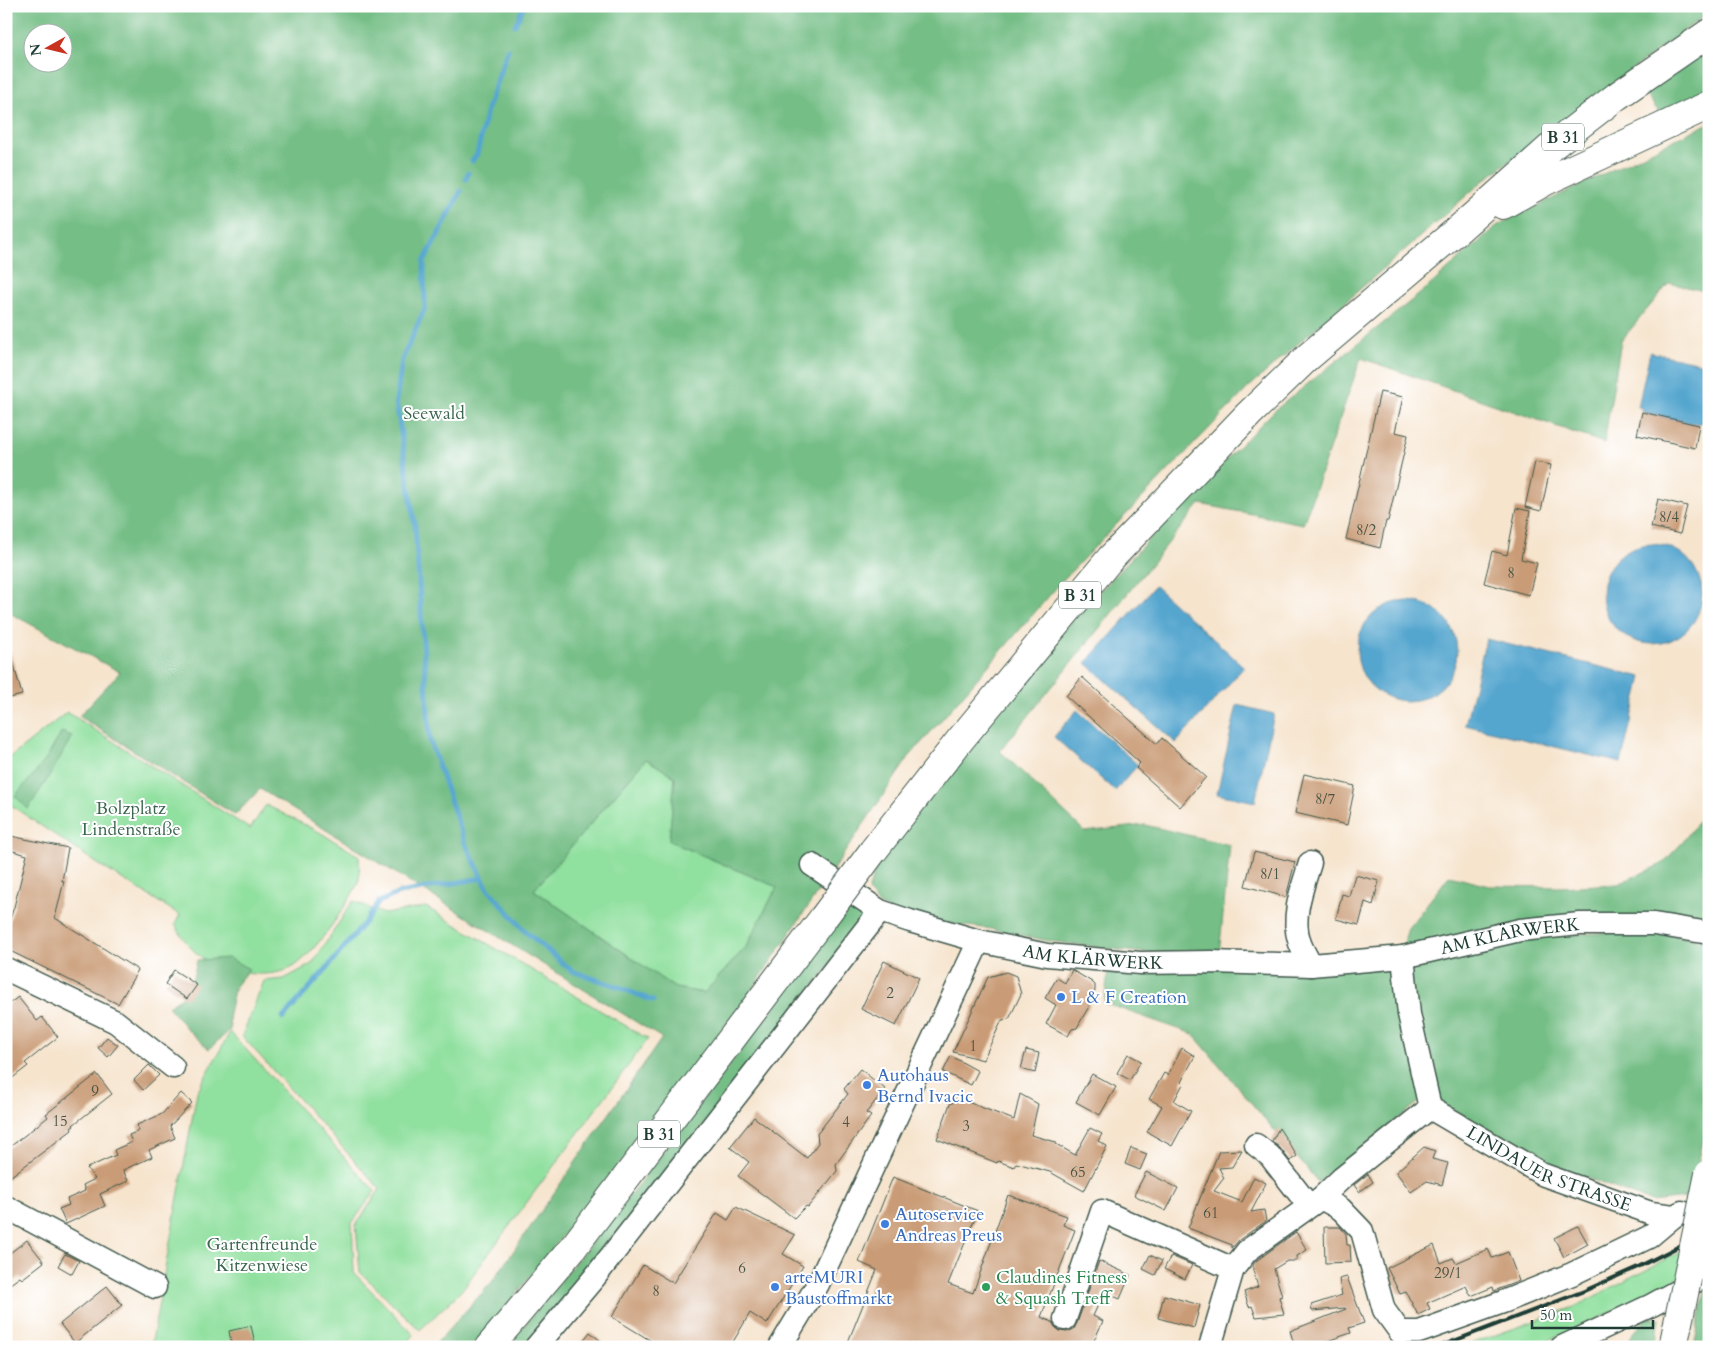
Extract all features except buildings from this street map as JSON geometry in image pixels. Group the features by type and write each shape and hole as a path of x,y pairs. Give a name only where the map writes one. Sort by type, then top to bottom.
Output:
{"main road":[{"name":"B 31","path":"489,1347 572,1249 873,851 960,740 1110,559 1249,414 1308,357 1460,228 1550,147 1617,96 1709,34"},
{"path":"1460,228 1546,181 1709,105"},
{"path":"1673,1347 1709,1174"}],"street":[{"path":"1310,864 1298,903 1297,931 1299,940 1311,965"},
{"name":"AM KLÄRWERK","path":"812,865 880,911 910,921 979,941 1047,955 1140,963 1211,962 1311,965 1403,957 1520,930 1580,924 1654,924 1709,933"},
{"path":"536,1347 600,1270 880,911"},
{"path":"780,1347 818,1284 979,941"},
{"path":"1210,1347 1233,1269 1247,1251 1315,1202 1430,1108 1409,1014 1403,957"},
{"path":"6,968 116,1022 173,1067"},
{"name":"LINDAUER STRASSE","path":"1430,1108 1544,1175 1651,1213 1674,1216"},
{"path":"1256,1145 1270,1156 1315,1202 1341,1209 1362,1231 1384,1310 1400,1332 1419,1332 1503,1302 1572,1274 1649,1237 1674,1216 1709,1200"},
{"path":"6,1207 155,1287"},
{"path":"1065,1319 1102,1211 1233,1269"},
{"path":"1562,1347 1600,1339 1652,1305 1709,1274"}],"green space":[{"name":"Seewald","path":"6,6 1709,6 1709,12 1483,181 1249,387 1063,580 909,757 745,1000 618,1166 474,1347 433,1347 492,1282 662,1038 260,789 235,815 79,716 120,672 6,611","holes":["646,759 675,777 669,841 777,887 746,947 704,993 675,988 534,890"]},
{"path":"1709,49 1709,90 1660,114 1644,91"},
{"path":"1709,123 1709,292 1669,283 1621,341 1604,443 1361,358 1303,524 1200,504 1000,751 1085,832 1145,825 1230,845 1219,955 1137,952 1049,941 992,929 919,920 880,906 868,891 877,865 1042,653 1182,504 1274,411 1427,288 1498,225"},
{"name":"Bolzplatz Lindenstraße","path":"67,712 250,829 266,805 321,833 359,856 358,883 328,931 307,955 289,969 269,974 226,969 207,961 185,940 175,924 180,915 98,864 6,802 6,761"},
{"path":"62,732 72,736 28,809 15,796 44,762"},
{"path":"646,759 675,777 669,841 777,887 746,947 704,993 675,988 534,890"},
{"path":"1709,807 1709,926 1403,946 1408,928 1449,876 1490,886 1560,887 1618,884 1662,864 1681,844"},
{"path":"353,901 384,914 426,907 648,1039 461,1291 420,1330 360,1272 356,1225 380,1189 242,1036 264,981 284,979 312,964"},
{"path":"853,904 870,914 529,1347 507,1347 637,1186"},
{"path":"1577,929 1650,931 1709,942 1709,1116 1694,1181 1685,1198 1652,1202 1541,1161 1428,1095 1318,1182 1193,1034 1104,1003 1109,965 1405,969 1520,939"},
{"path":"229,958 249,969 235,986 229,1013 230,1030 209,1049 188,1030 168,1006 190,992 197,960"},
{"name":"Gartenfreunde Kitzenwiese","path":"230,1032 375,1191 352,1223 354,1273 414,1335 404,1347 151,1347 197,1092"},
{"path":"1709,1237 1709,1261 1651,1293 1586,1324 1533,1347 1462,1347 1574,1307"},
{"path":"1709,1286 1709,1347 1694,1347 1706,1288"},
{"path":"1646,1318 1660,1318 1655,1347 1628,1347 1630,1338"}],"water":[{"path":"1650,352 1709,365 1709,405 1705,423 1700,422 1699,425 1642,412 1643,408 1638,407"},
{"path":"1652,544 1671,548 1687,559 1698,575 1702,594 1698,613 1687,629 1671,640 1652,644 1633,640 1617,629 1606,613 1602,594 1606,575 1617,559 1633,548"},
{"path":"1155,586 1244,667 1176,743 1086,663"},
{"path":"1407,601 1426,605 1442,616 1453,632 1457,651 1453,670 1442,686 1426,697 1407,701 1388,697 1372,686 1361,670 1357,651 1361,632 1372,616 1388,605"},
{"path":"1486,639 1642,677 1621,763 1465,725"},
{"path":"1237,705 1274,714 1255,802 1217,794"},
{"path":"1077,710 1138,765 1115,791 1054,737"}],"waterway":[{"path":"515,25 524,6"},
{"path":"472,161 477,154 488,106 508,49"},
{"path":"466,179 468,173"},
{"path":"461,191 424,262 425,308 402,360 396,401 415,526 430,741 465,843 488,889 526,932 572,971 653,1001"},
{"path":"283,1018 328,967 366,921 379,902 399,893 482,878"}],"railway":[{"path":"1438,1347 1584,1291 1640,1266 1709,1231"}],"place":[{"name":"L & F Creation","path":"1061,997"},
{"name":"Autohaus Bernd Ivacic","path":"867,1085"},
{"name":"Autoservice Andreas Preus","path":"885,1224"},
{"name":"arteMURI Baustoffmarkt","path":"775,1287"},
{"name":"Claudines Fitness & Squash Treff","path":"986,1287"}]}
